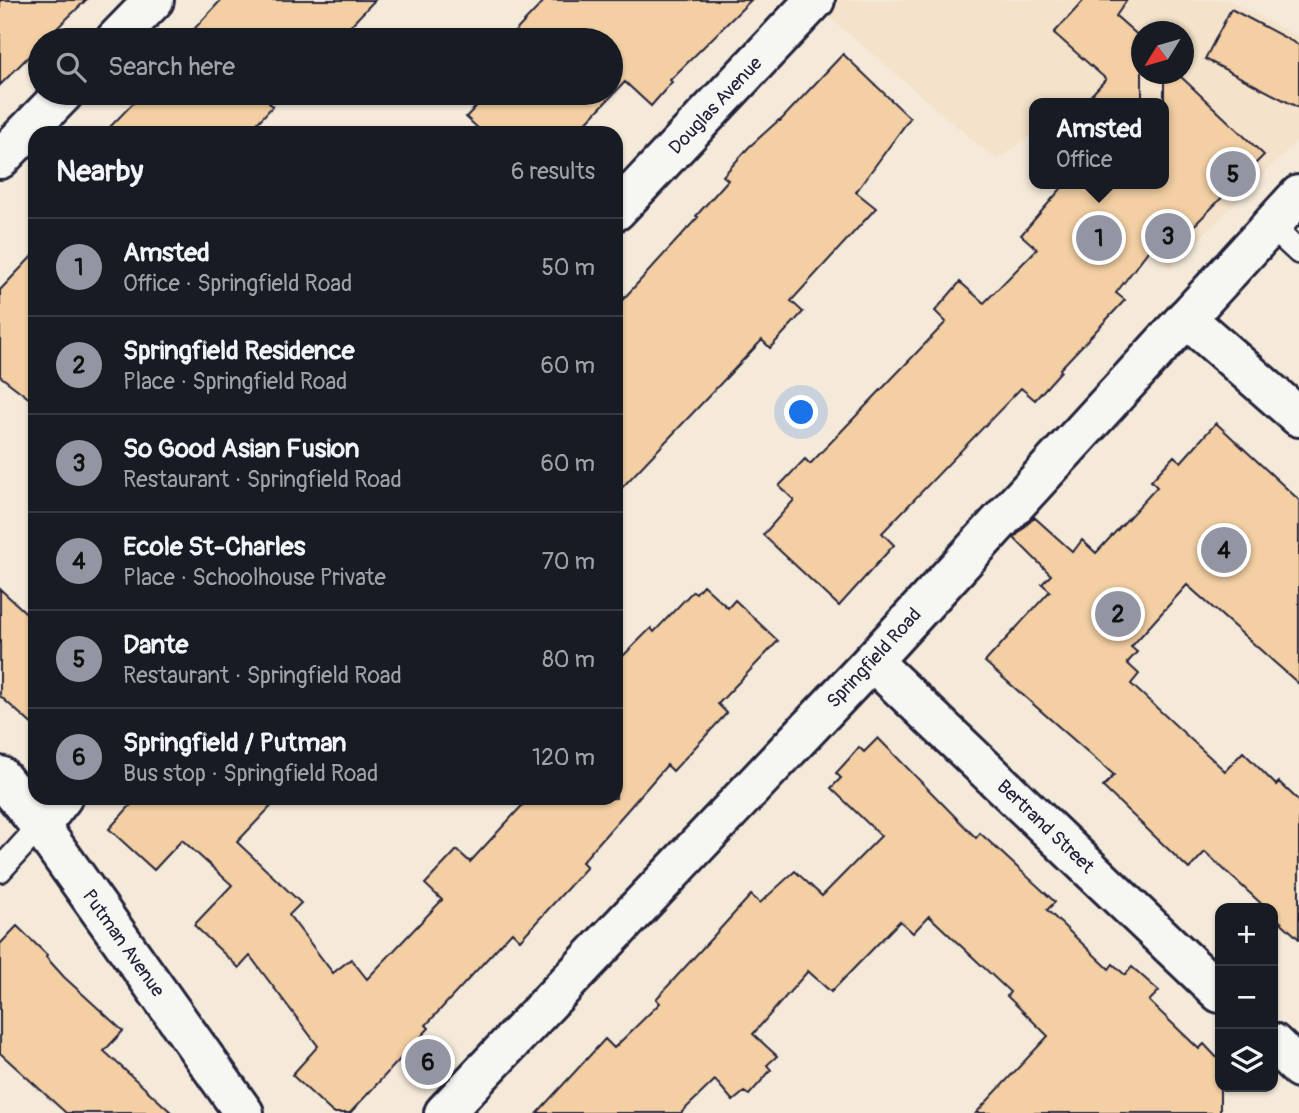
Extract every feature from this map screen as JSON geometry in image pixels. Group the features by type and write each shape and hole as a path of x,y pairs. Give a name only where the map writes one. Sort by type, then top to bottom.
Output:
{"street":[{"path":"127,28 154,0"},
{"name":"Douglas Avenue","path":"623,204 816,0"},
{"path":"32,126 52,105"},
{"path":"0,159 28,130"},
{"name":"Springfield Road","path":"444,1113 872,661 1299,195"},
{"path":"1186,318 1299,417"},
{"name":"Bertrand Street","path":"872,661 1215,988"},
{"name":"Putman Avenue","path":"0,776 28,796"},
{"name":"Putman Avenue","path":"51,812 244,1113"},
{"path":"1278,1048 1299,1068"}],"lane":[{"path":"1271,226 1299,252"},
{"path":"0,870 51,812"}],"shaded area":[{"path":"814,0 1228,0 1299,37 1299,139 1170,268 1088,189 1169,189 1169,98 1029,98 1029,137 996,160 837,24"}],"building":[{"path":"0,0 86,0 57,28 28,28 28,57 0,85"},
{"path":"221,0 375,0 348,28 195,28"},
{"path":"545,0 751,0 670,80 672,82 651,106 625,82 623,84 623,28 518,28"},
{"path":"1084,0 1127,0 1116,16 1131,29 1131,84 1142,84 1142,98 1089,98 1106,79 1054,33"},
{"path":"1231,9 1299,45 1299,108 1205,59"},
{"path":"843,54 910,118 856,192 876,208 791,301 803,312 770,348 762,340 623,487 623,299 698,217 696,216 728,180 723,176 749,147 780,121"},
{"path":"1164,84 1189,84 1264,155 1167,253 1155,242 1116,293 1125,300 1060,369 1035,400 1021,388 882,533 894,545 839,606 763,535 794,500 779,486 805,459 810,464 946,322 935,311 960,282 984,303 1037,249 1021,235 1061,189 1169,189 1169,98 1164,98"},
{"path":"131,105 273,106 254,126 111,126"},
{"path":"478,105 603,105 583,126 476,126 466,117"},
{"path":"28,260 28,398 0,376 0,290"},
{"path":"1216,423 1299,500 1299,684 1187,585 1131,647 1137,652 1127,663 1139,674 1131,684 1225,771 1243,752 1276,785 1279,782 1299,801 1299,939 1278,920 1278,903 1261,903 1205,852 1189,869 1103,787 1114,775 985,662 1050,591 1042,584 1051,575 1014,538 1034,517 1073,552 1082,540 1096,553 1157,487 1151,481 1174,456 1181,462"},
{"path":"703,585 728,608 735,600 778,641 718,704 727,713 673,771 667,765 582,862 587,867 520,940 512,932 426,1025 429,1028 350,1113 333,1113 292,1075 318,1046 250,956 239,968 194,925 232,885 182,840 154,870 109,829 131,805 272,805 237,842 301,903 289,915 333,973 351,959 367,979 442,900 425,884 457,850 470,862 523,805 623,805 623,656 651,628 654,632 693,591 696,593"},
{"path":"0,589 28,615 28,721 0,696"},
{"path":"878,738 976,838 980,833 1055,902 1047,910 1109,969 1113,964 1125,975 1132,967 1159,991 1149,1001 1199,1049 1204,1044 1215,1056 1215,1092 1220,1092 1220,1113 976,1113 1048,1036 1007,996 1010,992 929,916 913,933 900,921 831,992 808,971 753,1034 777,1056 767,1065 771,1070 749,1095 744,1092 733,1101 715,1080 681,1113 537,1113 605,1039 614,1048 660,1003 656,999 751,895 760,903 795,871 822,896 881,836 831,788 841,778 836,773 859,747 864,752"},
{"path":"17,926 47,955 64,977 123,1031 104,1051 172,1113 66,1113 0,1053 0,944"}],"place":[{"name":"Dante","path":"1233,174"},
{"name":"So Good Asian Fusion","path":"1168,236"},
{"name":"Amsted","path":"1099,238"},
{"name":"Ecole St-Charles","path":"1224,550"},
{"name":"Springfield Residence","path":"1118,614"},
{"name":"Springfield / Putman","path":"428,1062"}]}
